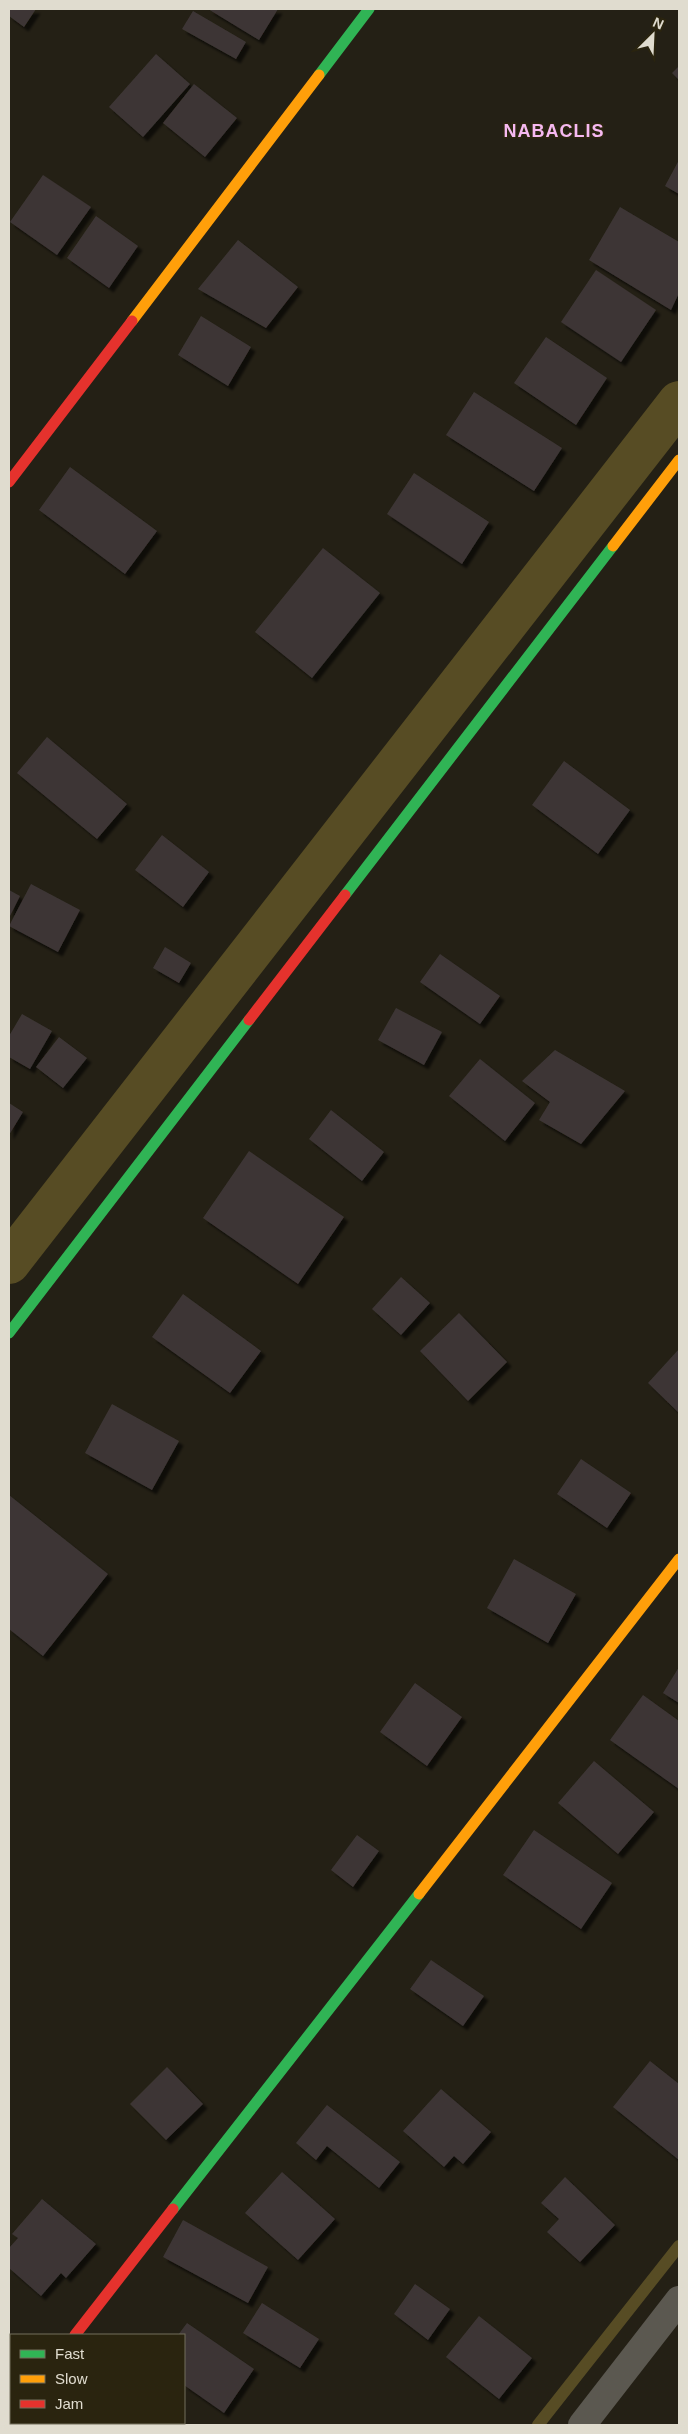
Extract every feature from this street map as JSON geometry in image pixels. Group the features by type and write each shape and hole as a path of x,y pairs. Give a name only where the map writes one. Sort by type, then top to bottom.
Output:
{"street":[{"path":"9,482 369,9"},
{"path":"9,1333 679,460"},
{"path":"75,2334 679,1559"},
{"path":"582,2425 679,2300"}],"building":[{"path":"9,9 36,9 24,27 9,16"},
{"path":"208,9 278,9 259,40"},
{"path":"193,11 246,42 236,59 182,29"},
{"path":"156,54 190,84 143,137 109,107"},
{"path":"679,66 679,80 672,73"},
{"path":"194,84 237,118 205,157 163,123"},
{"path":"679,160 679,194 665,186"},
{"path":"43,175 91,207 57,255 10,222"},
{"path":"620,207 679,242 679,293 671,310 589,260"},
{"path":"96,216 138,246 109,288 67,258"},
{"path":"238,240 298,287 266,328 198,289"},
{"path":"596,270 656,310 621,362 561,322"},
{"path":"201,316 251,347 228,386 178,355"},
{"path":"546,337 607,378 576,425 514,383"},
{"path":"474,392 562,448 534,491 446,435"},
{"path":"70,467 157,531 125,574 39,510"},
{"path":"414,473 489,522 462,564 387,514"},
{"path":"323,548 380,593 312,678 255,632"},
{"path":"47,737 127,804 97,839 17,773"},
{"path":"564,761 630,810 598,854 532,805"},
{"path":"162,835 209,872 183,907 135,870"},
{"path":"31,884 80,910 58,952 9,926"},
{"path":"9,890 20,896 9,918"},
{"path":"165,947 191,963 179,983 153,968"},
{"path":"440,954 500,996 480,1024 420,982"},
{"path":"396,1008 442,1032 424,1065 378,1040"},
{"path":"22,1014 52,1031 30,1069 9,1057 9,1036"},
{"path":"59,1037 87,1058 63,1088 36,1067"},
{"path":"555,1050 625,1091 581,1144 539,1120 550,1102 522,1081"},
{"path":"480,1059 535,1103 505,1141 449,1096"},
{"path":"9,1103 23,1112 9,1135"},
{"path":"331,1110 384,1152 362,1181 309,1139"},
{"path":"249,1151 344,1217 298,1284 203,1218"},
{"path":"401,1277 430,1303 401,1335 372,1309"},
{"path":"183,1294 261,1351 230,1393 152,1337"},
{"path":"459,1313 507,1362 468,1401 420,1351"},
{"path":"679,1349 679,1413 648,1383"},
{"path":"112,1404 179,1441 152,1490 85,1453"},
{"path":"581,1459 631,1493 607,1528 557,1494"},
{"path":"9,1495 108,1574 43,1656 9,1629"},
{"path":"514,1559 576,1594 548,1643 487,1608"},
{"path":"679,1667 679,1703 663,1693"},
{"path":"415,1683 462,1717 427,1766 380,1732"},
{"path":"643,1695 679,1721 679,1789 610,1740"},
{"path":"594,1761 654,1812 618,1854 558,1803"},
{"path":"534,1830 612,1883 581,1929 503,1875"},
{"path":"357,1835 379,1851 353,1887 331,1870"},
{"path":"431,1960 484,1996 463,2026 410,1989"},
{"path":"650,2061 679,2084 679,2160 613,2107"},
{"path":"167,2067 203,2104 166,2140 130,2104"},
{"path":"441,2089 491,2132 463,2164 454,2156 444,2167 403,2131"},
{"path":"327,2105 400,2162 379,2188 327,2146 316,2160 296,2143"},
{"path":"282,2172 335,2219 298,2260 245,2213"},
{"path":"565,2177 615,2225 580,2262 547,2232 559,2219 541,2203"},
{"path":"42,2199 96,2244 66,2278 61,2273 41,2296 9,2268 9,2248 18,2238 12,2234"},
{"path":"183,2220 268,2267 248,2303 163,2257"},
{"path":"415,2284 450,2309 428,2340 394,2314"},
{"path":"262,2303 319,2339 300,2368 243,2333"},
{"path":"479,2316 532,2358 499,2399 446,2357"},
{"path":"187,2323 254,2369 224,2413 185,2386 185,2334 179,2334"},
{"path":"100,2424 162,2424 161,2425"}],"waterway":[{"path":"9,1263 679,402"},
{"path":"538,2425 679,2246"}],"traffic: fast":[{"path":"319,75 369,9"},
{"path":"345,895 613,546"},
{"path":"9,1333 249,1020"},
{"path":"173,2209 419,1894"}],"traffic: slow":[{"path":"132,321 319,75"},
{"path":"613,546 679,460"},
{"path":"419,1894 679,1559"}],"traffic: jam":[{"path":"9,482 132,321"},
{"path":"249,1020 345,895"},
{"path":"76,2334 173,2209"}],"district":[{"name":"NABACLIS","path":"554,131"}]}
